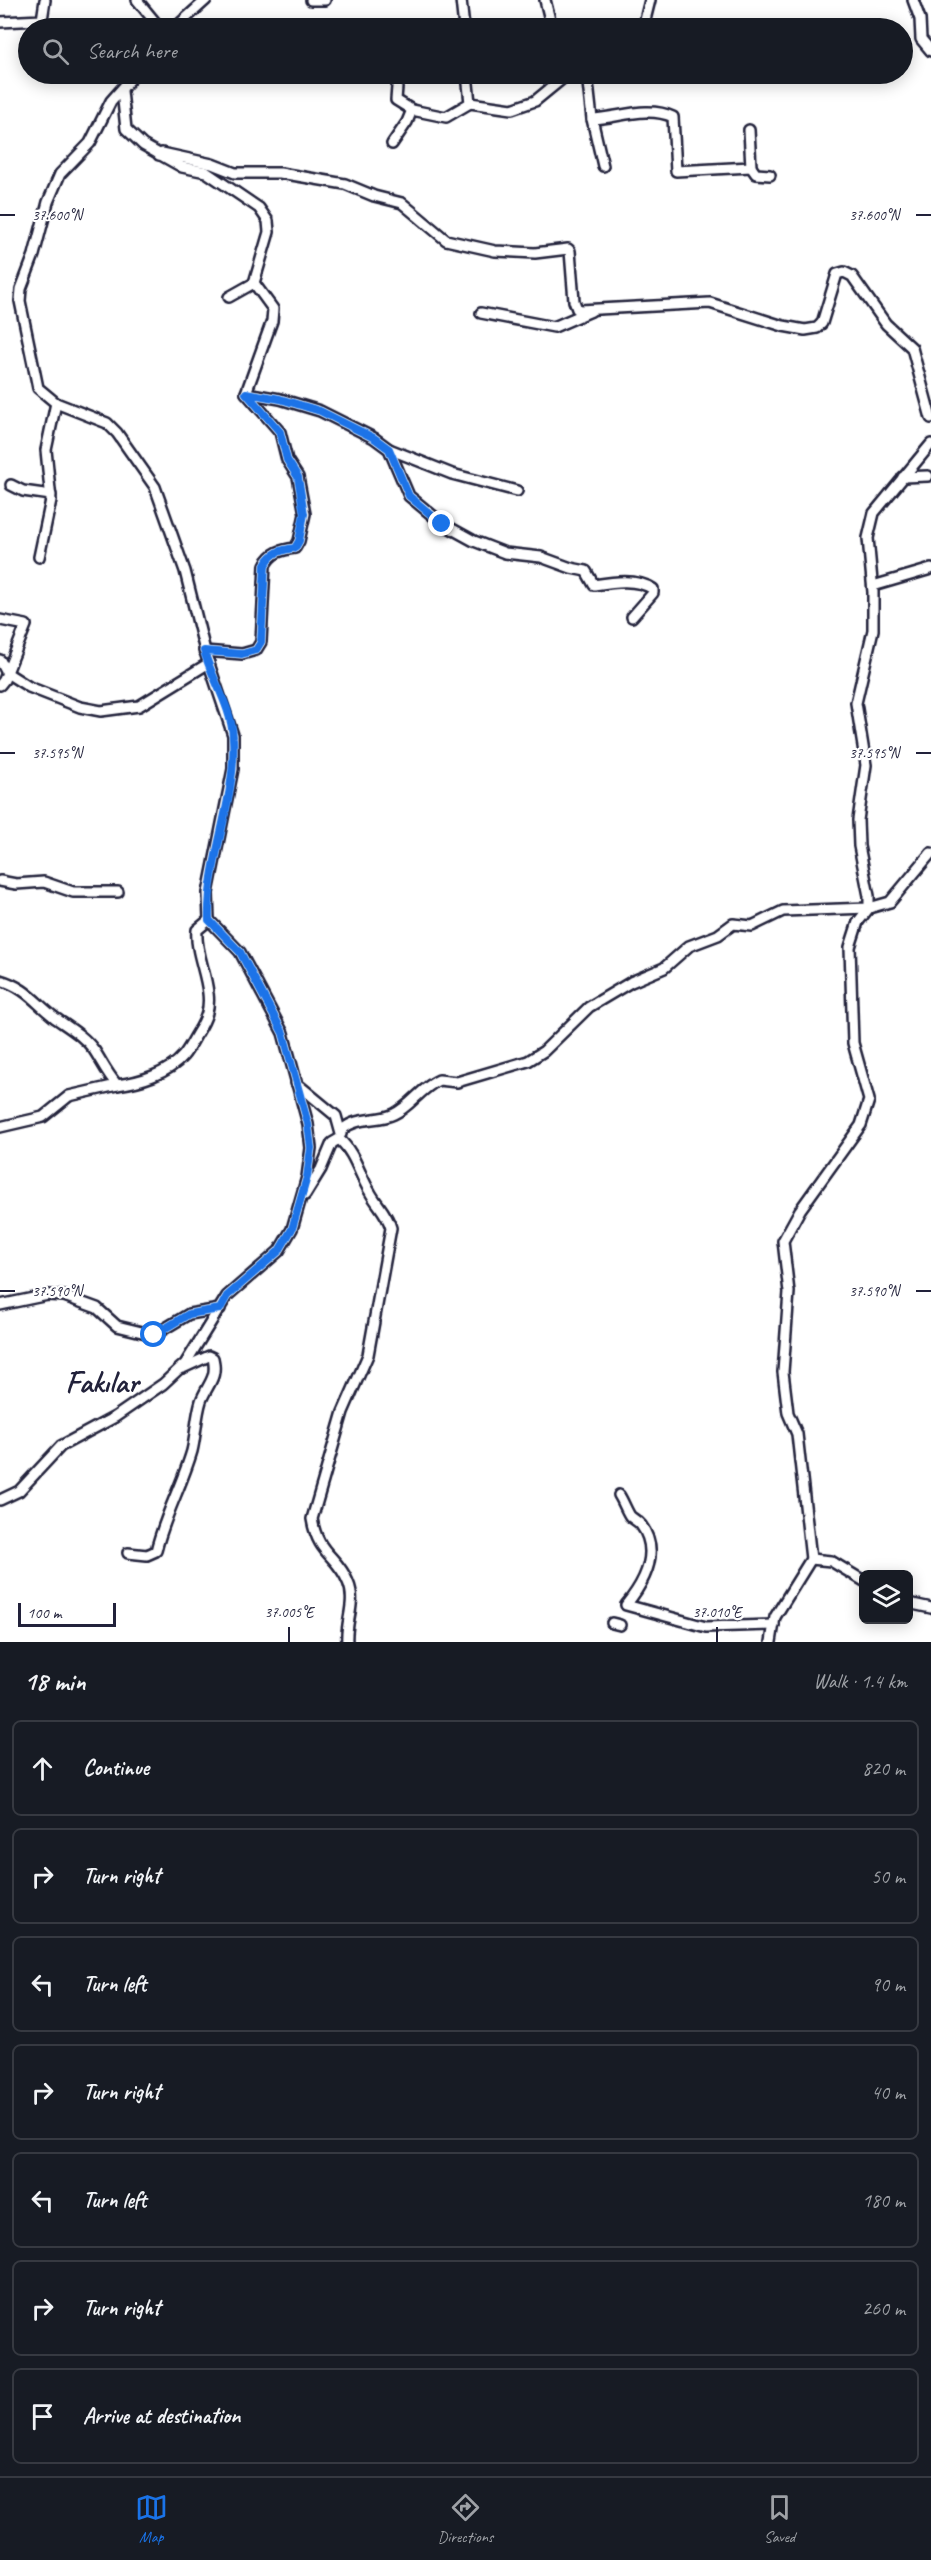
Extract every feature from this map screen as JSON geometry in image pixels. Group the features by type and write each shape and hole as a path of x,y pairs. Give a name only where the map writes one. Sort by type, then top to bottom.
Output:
{"street":[{"path":"42,18 45,0"},
{"path":"137,0 152,18"},
{"path":"185,18 206,0"},
{"path":"311,0 325,0"},
{"path":"461,0 463,18"},
{"path":"545,0 550,18"},
{"path":"646,18 650,0"},
{"path":"913,0 920,19 921,39 931,51"},
{"path":"0,22 18,21"},
{"path":"0,1500 19,1491 61,1446 115,1417 163,1384 185,1364 227,1296 279,1251 292,1229 307,1177 311,1148 308,1124 283,1033 240,952 209,920 208,893 233,769 233,735 204,651 185,571 155,487 107,423 56,403 38,388 20,300 21,289 34,255 48,202 60,174 90,143 111,101 127,84"},
{"path":"397,84 396,100 412,110 446,117 470,104 512,109 536,101 556,84"},
{"path":"468,84 470,104"},
{"path":"588,84 592,120 603,166"},
{"path":"122,91 126,129 143,145 182,167 206,172 259,208 268,221 269,232 254,283 229,297"},
{"path":"392,144 412,110"},
{"path":"592,120 646,112 664,113 673,117 676,171 751,167"},
{"path":"749,130 751,167 756,174 770,175"},
{"path":"159,155 162,153 212,164 235,173 280,173 345,184 374,196 402,203 446,240 453,242 495,250 535,253 568,249 574,301 578,309 710,303 783,326 805,330 817,328 822,322 837,274 844,272 852,276 886,324 912,348 931,418"},
{"path":"246,393 272,321 273,309 254,283"},
{"path":"481,313 554,327 594,309"},
{"path":"204,651 242,654 256,650 261,642 265,565 269,556 281,550 295,548 299,541 304,514 298,477 287,460 280,432 246,393"},
{"path":"246,393 280,399 320,411 374,438 389,449 452,474 517,491"},
{"path":"39,557 51,495 46,450 56,403"},
{"path":"771,1642 775,1617 811,1559 811,1543 796,1434 788,1413 783,1372 789,1292 783,1241 800,1210 861,1125 869,1100 862,1068 853,1043 850,947 858,922 869,908 869,896 859,846 858,820 866,765 856,703 873,630 873,586 868,538 874,513 931,444"},
{"path":"389,449 409,496 442,524 474,541 505,553 541,557 586,571 594,585 633,582 653,589 654,593 632,617"},
{"path":"903,477 928,476"},
{"path":"11,485 23,491 51,495"},
{"path":"873,586 931,569"},
{"path":"0,620 26,625 0,685"},
{"path":"0,660 7,673 39,691 80,707 101,711 139,706 209,663"},
{"path":"298,1205 321,1169 332,1143 347,1125 393,1115 439,1080 457,1082 528,1061 543,1051 589,1007 631,982 664,968 689,946 717,935 733,924 752,926 783,911 869,908 890,902 931,853"},
{"path":"0,881 16,884 44,882 73,892 118,892"},
{"path":"0,1127 43,1118 69,1096 135,1083 167,1069 183,1056 208,1016 204,969 196,939 197,930 209,920"},
{"path":"0,980 29,993 51,1014 80,1036 94,1050 103,1068 117,1085"},
{"path":"297,1083 336,1116 341,1135 370,1192 388,1216 391,1228 368,1355 343,1412 312,1519 315,1535 321,1548 348,1581 351,1609 347,1642"},
{"path":"0,1305 48,1294 64,1296 97,1308 117,1326 154,1335 189,1314 220,1309"},
{"path":"128,1553 147,1555 156,1551 162,1528 192,1452 202,1399 213,1381 215,1366 213,1358 209,1356 178,1370"},
{"path":"619,1495 631,1516 640,1523 650,1540 649,1565 640,1588 626,1605 706,1627 774,1625"},
{"path":"811,1559 831,1561 859,1578"},
{"path":"913,1604 931,1608"}],"district":[{"name":"Fakılar","path":"102,1382"}],"route":[{"path":"154,1335 189,1314 220,1309 227,1296 279,1251 292,1229 307,1177 311,1148 308,1124 283,1033 240,952 209,920 208,893 227,807 233,769 233,735 204,651 242,654 256,650 261,642 265,565 269,556 281,550 295,548 299,541 304,514 298,477 287,460 280,432 246,393 280,399 320,411 374,438 389,449 409,496 442,524"}]}
